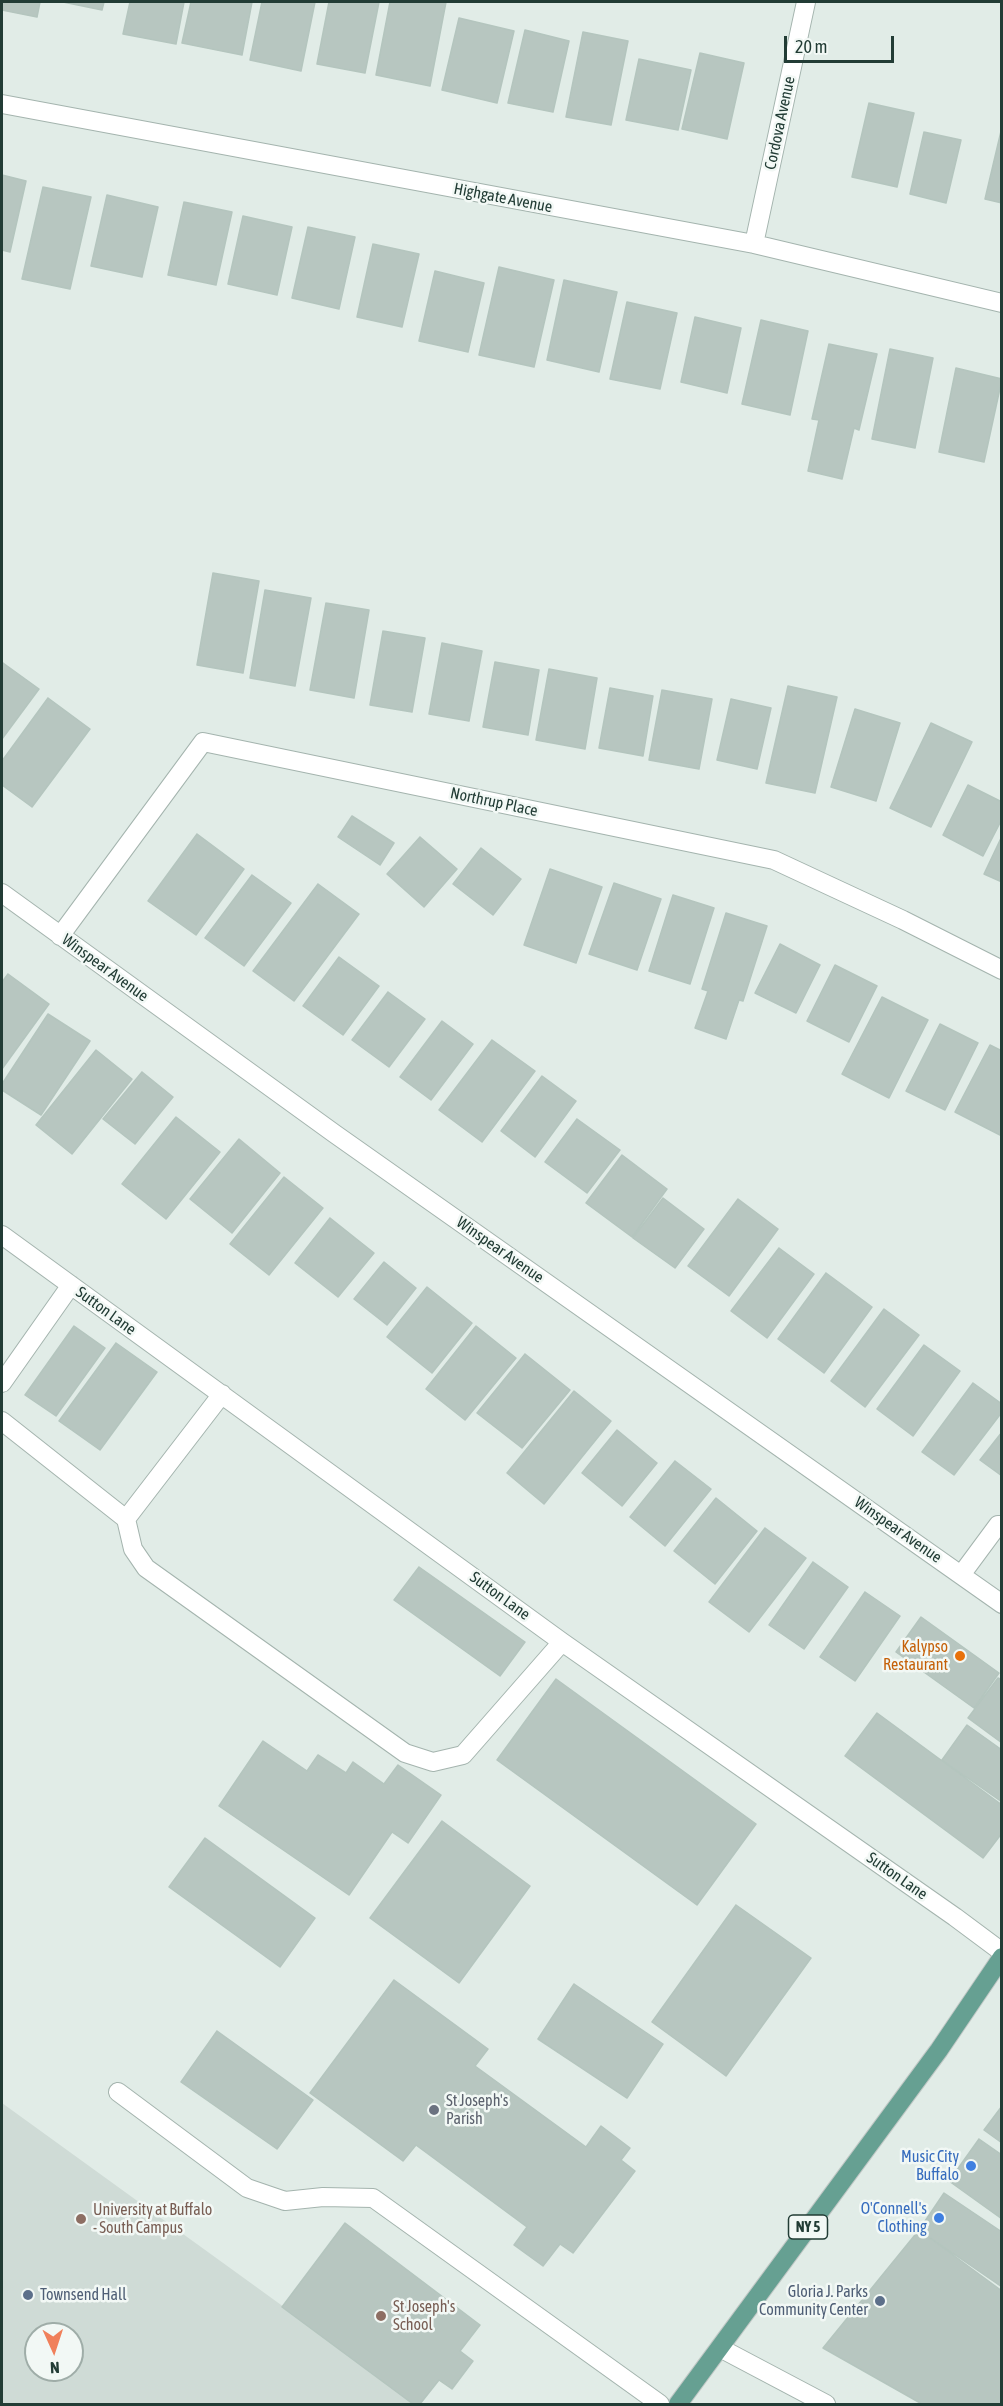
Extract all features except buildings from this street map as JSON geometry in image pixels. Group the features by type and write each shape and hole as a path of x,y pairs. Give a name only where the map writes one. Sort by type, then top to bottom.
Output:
{"main road":[{"name":"NY 5","path":"678,2404 996,1975 1002,1958"}],"street":[{"name":"Cordova Avenue","path":"754,244 806,2"},
{"name":"Highgate Avenue","path":"2,104 754,244 1002,303"},
{"name":"Northrup Place","path":"60,936 203,742 774,860 903,920 1002,970"},
{"name":"Winspear Avenue","path":"2,893 335,1134 1002,1604"},
{"name":"Sutton Lane","path":"2,1235 562,1641 1002,1952"},
{"path":"2,1383 71,1285"},
{"path":"126,1520 222,1394"},
{"path":"2,1421 126,1520 133,1550 146,1568 405,1753 433,1762 463,1755 562,1641"},
{"path":"961,1575 998,1525 1002,1525"},
{"path":"118,2092 247,2188 285,2201 323,2197 373,2198 660,2404"},
{"path":"720,2348 826,2404"}],"shaded area":[{"name":"University at Buffalo - South Campus","path":"2,2103 418,2404 2,2404"}],"place":[{"name":"Kalypso Restaurant","path":"960,1656"},
{"name":"St Joseph's Parish","path":"434,2110"},
{"name":"Music City Buffalo","path":"971,2166"},
{"name":"O'Connell's Clothing","path":"939,2218"},
{"name":"University at Buffalo - South Campus","path":"81,2219"},
{"name":"Townsend Hall","path":"28,2295"},
{"name":"Gloria J. Parks Community Center","path":"880,2301"},
{"name":"St Joseph's School","path":"381,2316"}]}
